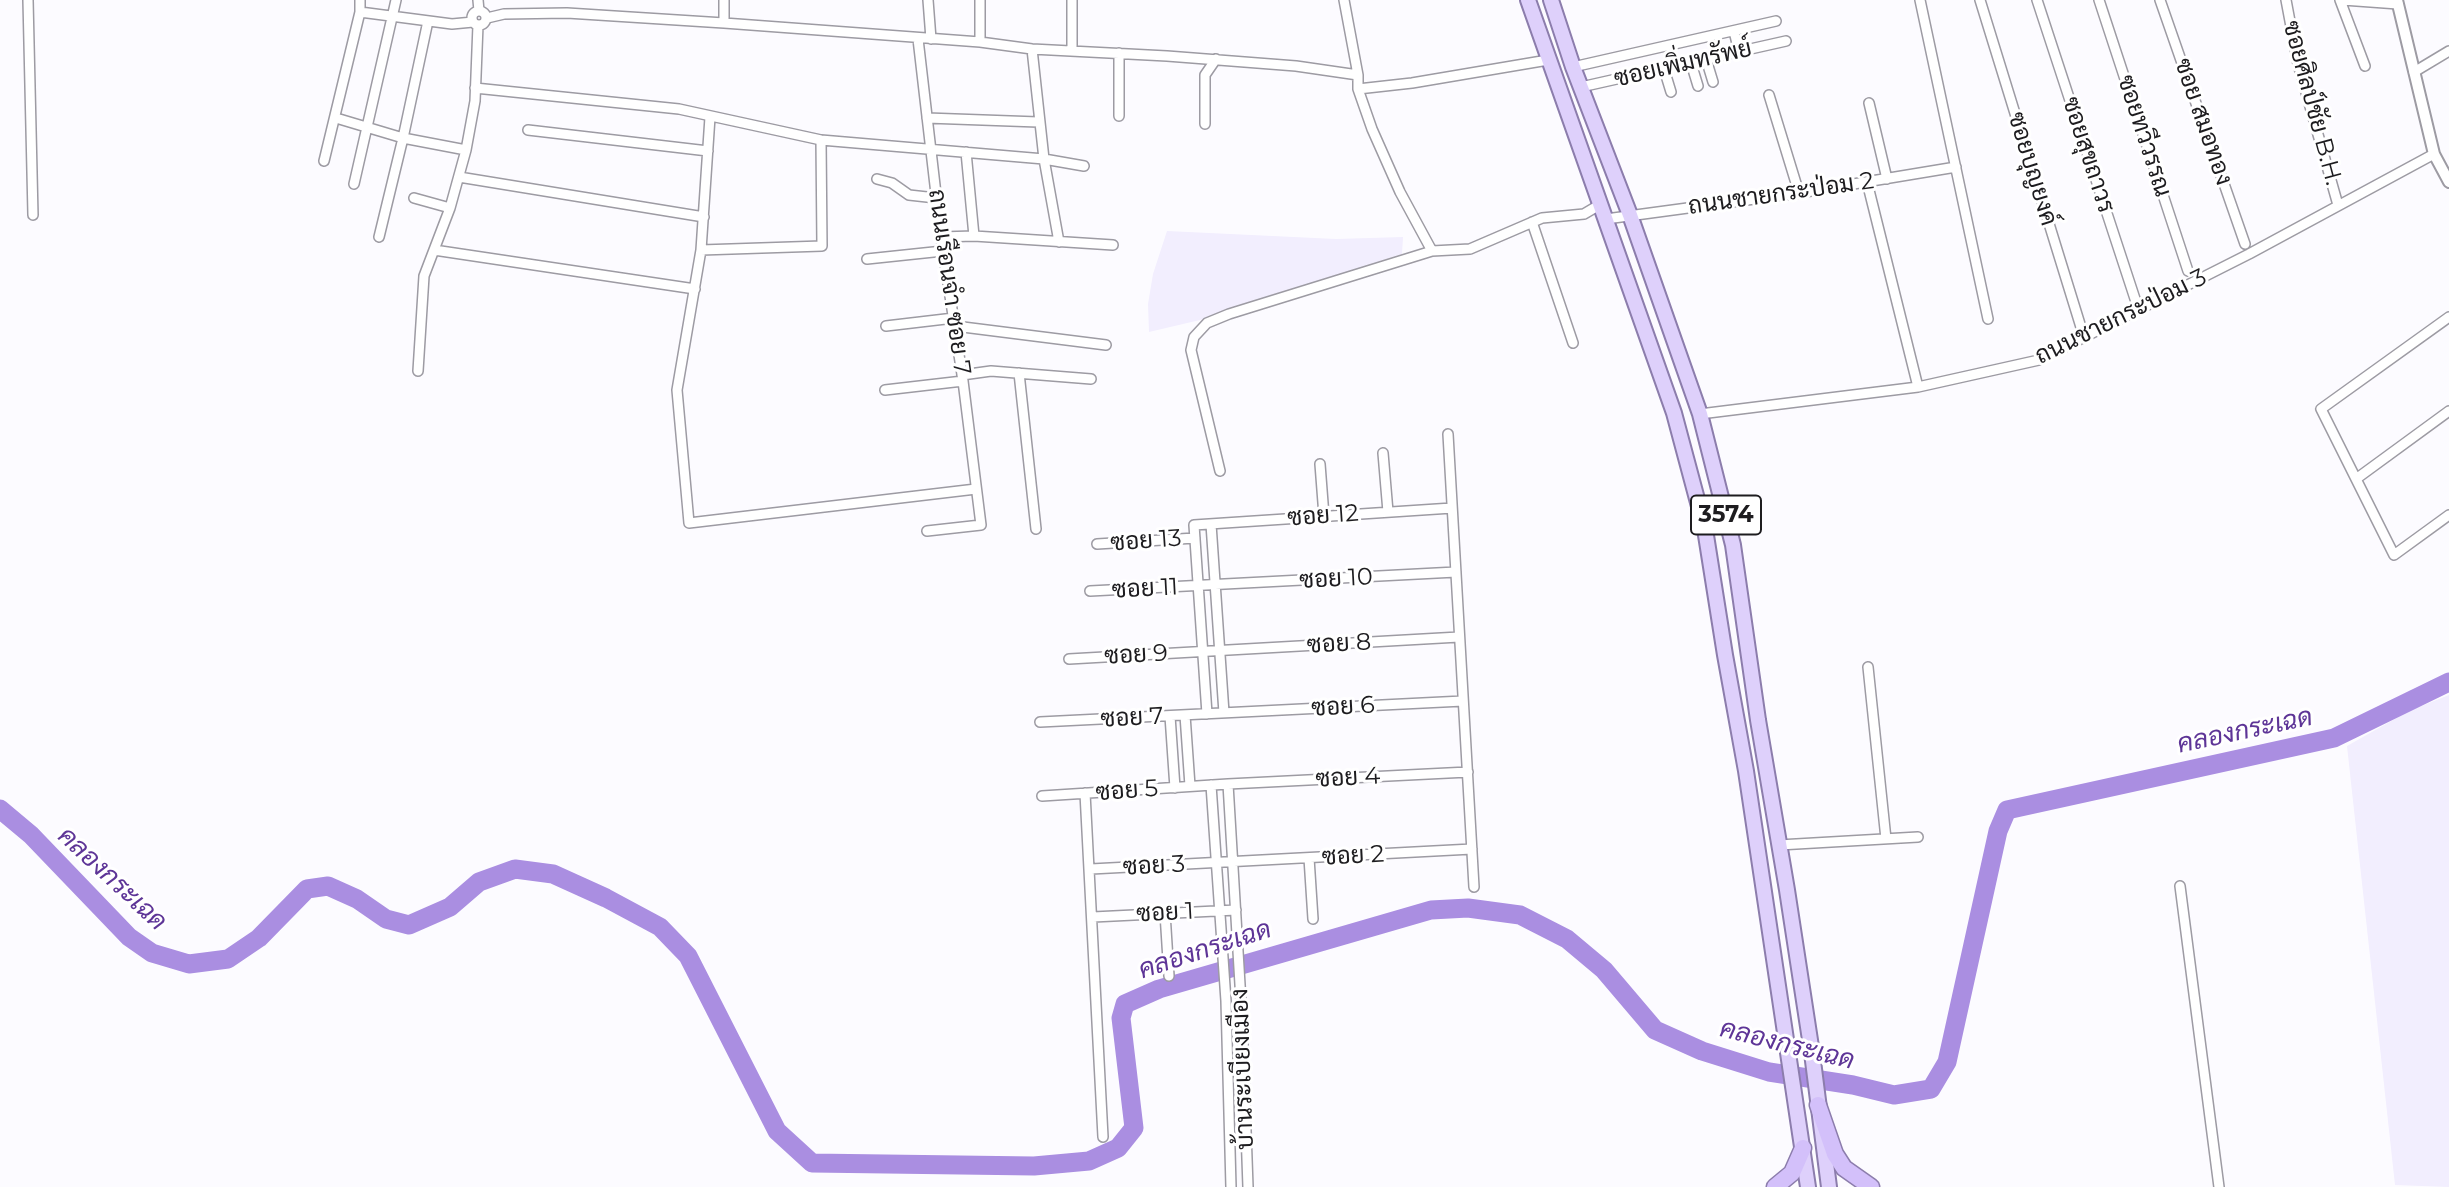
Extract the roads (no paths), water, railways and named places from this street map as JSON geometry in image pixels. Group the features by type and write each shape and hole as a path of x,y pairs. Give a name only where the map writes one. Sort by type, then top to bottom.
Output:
{"highway":[{"path":"1818,1099 1835,1154 1844,1168 1871,1187"},
{"path":"1775,1187 1792,1173 1803,1148"}],"main road":[{"name":"3574","path":"1528,0 1674,413 1705,529 1746,771 1808,1187"},
{"name":"3574","path":"1551,0 1700,414 1733,545 1758,720 1812,1053 1829,1187"}],"street":[{"path":"28,0 33,215"},
{"path":"324,161 360,12 360,0"},
{"path":"354,184 396,0"},
{"path":"478,0 483,15"},
{"path":"723,23 724,0"},
{"path":"928,0 931,39"},
{"path":"980,0 980,42"},
{"path":"1072,0 1072,51"},
{"path":"1344,0 1358,75 1358,89 1372,129 1400,192 1432,251"},
{"path":"1920,0 1988,320"},
{"name":"ซอยบุญยงค์","path":"1980,0 2084,337"},
{"name":"ซอยสุขถาวร","path":"2037,0 2139,311"},
{"name":"ซอยทวีวรรณ","path":"2099,0 2188,271"},
{"name":"ซอย สมอทอง","path":"2160,0 2245,244"},
{"name":"ซอยศิลป์ชัย B.H.","path":"2286,0 2298,64 2339,205"},
{"path":"2365,66 2342,0 2397,2 2434,154 2449,182"},
{"path":"360,12 452,24 475,24"},
{"path":"418,371 422,285 426,267 450,208 474,110 474,14 567,13 723,23 980,42 1032,49 1296,66 1358,75"},
{"path":"379,237 428,21"},
{"path":"1573,66 1776,21"},
{"path":"1734,31 1739,52"},
{"name":"ถนนเรือนจำ ซอย 7","path":"918,39 941,237 955,322 981,525 927,531"},
{"name":"ซอยเพิ่มทรัพย์","path":"1581,87 1786,41"},
{"path":"1032,49 1038,122 1059,242"},
{"path":"2414,72 2449,51"},
{"path":"1119,53 1119,116"},
{"path":"1205,124 1205,75 1216,60"},
{"path":"1358,89 1412,83 1548,60"},
{"path":"1706,60 1713,82"},
{"path":"1691,63 1698,86"},
{"path":"1664,69 1671,92"},
{"path":"475,88 679,109 821,140 1044,159 1084,166"},
{"path":"1769,95 1799,193"},
{"path":"1868,103 1887,178"},
{"path":"710,117 701,250 677,390 689,523 976,489"},
{"path":"336,118 403,138 466,150"},
{"path":"927,118 1038,122"},
{"path":"528,130 708,151"},
{"path":"701,250 822,246 821,140"},
{"path":"966,152 974,236"},
{"name":"ถนนชายกระป่อม 3","path":"1700,414 1918,387 2039,360 2139,311 2434,154"},
{"name":"ถนนชายกระป่อม 2","path":"1606,219 1799,193 1955,167"},
{"path":"459,177 704,217"},
{"path":"877,179 892,183 909,195 936,198"},
{"path":"1867,182 1918,387"},
{"path":"414,198 450,208"},
{"path":"1220,471 1191,350 1194,337 1207,323 1432,251 1470,250 1542,218 1584,215 1601,204"},
{"path":"1532,222 1573,343"},
{"path":"941,237 974,236 1113,244"},
{"path":"434,250 695,289"},
{"path":"867,259 943,251"},
{"path":"2449,317 2322,409 2394,555 2449,515"},
{"path":"886,326 955,322 1106,345"},
{"path":"885,390 991,371 1091,379"},
{"path":"1019,373 1036,529"},
{"path":"2356,479 2449,411"},
{"path":"1448,434 1474,887"},
{"path":"1383,453 1388,512"},
{"path":"1320,464 1324,516"},
{"name":"ซอย 12","path":"1195,538 1194,525 1452,508"},
{"path":"1211,524 1224,713"},
{"path":"1195,538 1207,714"},
{"name":"ซอย 13","path":"1097,544 1195,538"},
{"name":"ซอย 10","path":"1199,586 1456,572"},
{"name":"ซอย 11","path":"1090,591 1199,586"},
{"name":"ซอย 8","path":"1204,651 1460,637"},
{"name":"ซอย 9","path":"1069,659 1204,651"},
{"path":"1868,667 1886,839"},
{"name":"ซอย 6","path":"1224,713 1463,701"},
{"name":"ซอย 7","path":"1040,722 1224,713"},
{"path":"1185,715 1190,786"},
{"path":"1170,716 1175,788"},
{"name":"ซอย 4","path":"1211,785 1468,772"},
{"name":"บ้านระเบียงเมือง","path":"1228,783 1240,971 1248,1187"},
{"name":"ซอย 5","path":"1042,796 1211,785"},
{"name":"บ้านระเบียงเมือง","path":"1211,785 1225,972 1231,1187"},
{"path":"1085,793 1103,1137"},
{"path":"1779,845 1917,837"},
{"name":"ซอย 2","path":"1217,863 1472,849"},
{"path":"1309,858 1313,919"},
{"name":"ซอย 3","path":"1091,869 1217,863"},
{"path":"2180,886 2219,1187"},
{"name":"ซอย 1","path":"1093,917 1236,910"},
{"path":"1165,914 1169,976"},
{"path":"1225,972 1240,971"},
{"path":"1227,1018 1242,1018"}],"waterway":[{"name":"คลองกระเฉด","path":"0,809 31,835 129,937 152,953 189,964 228,959 259,938 307,889 328,886 357,899 386,919 409,925 450,907 479,882 515,869 553,874 660,927 688,956 777,1131 812,1163 1034,1166 1089,1161 1118,1148 1134,1128 1121,1018 1125,1004 1159,989 1431,910 1468,908 1520,915 1567,939 1604,970 1655,1030 1702,1051 1769,1072 1853,1085 1894,1095 1931,1089 1947,1062 1998,831 2007,810 2334,738 2449,682"}]}
